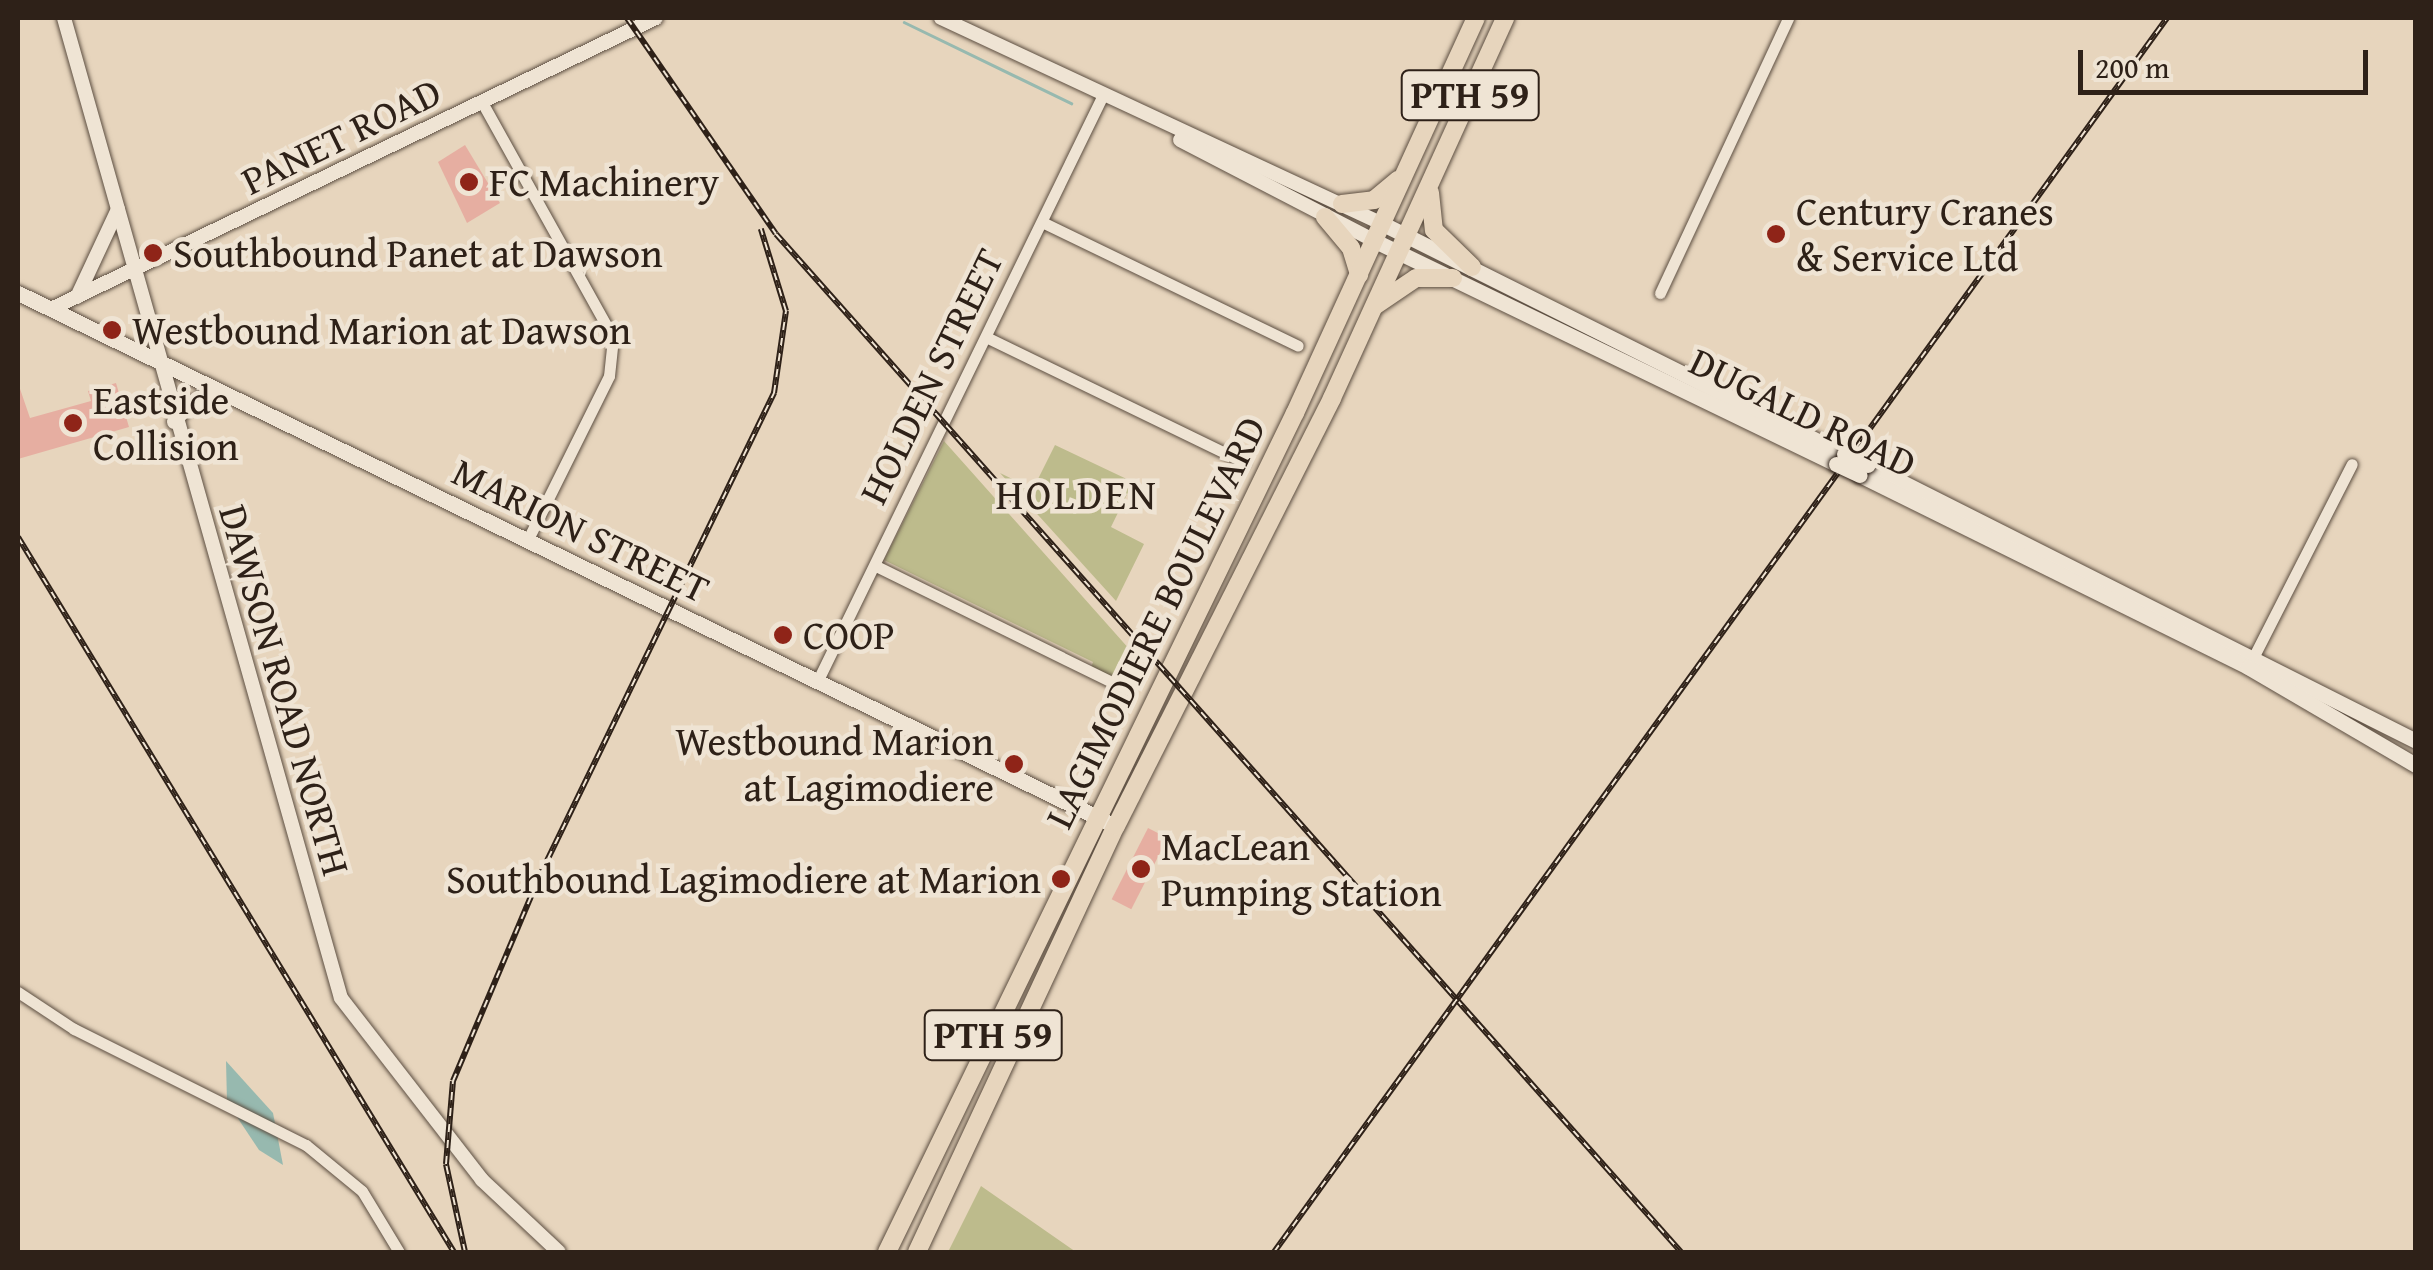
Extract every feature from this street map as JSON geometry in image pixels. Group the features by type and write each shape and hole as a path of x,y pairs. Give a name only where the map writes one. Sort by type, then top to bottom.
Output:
{"main road":[{"name":"LAGIMODIERE BOULEVARD","path":"917,1252 1108,822 1476,18"},
{"name":"LAGIMODIERE BOULEVARD","path":"887,1252 1372,309 1505,18"},
{"path":"1435,173 1430,224 1472,267"},
{"path":"1342,204 1374,200 1406,174"},
{"path":"1325,217 1351,248 1359,276"},
{"name":"DUGALD ROAD","path":"1379,232 1453,278 2255,654 2416,741"},
{"name":"DUGALD ROAD","path":"1402,244 1472,267 1840,459"},
{"path":"1372,309 1416,278 1453,278"},
{"name":"MARION STREET","path":"18,293 1108,822"},
{"name":"DUGALD ROAD","path":"1864,470 2248,667 2416,765"}],"street":[{"name":"DAWSON ROAD NORTH","path":"64,18 136,270 157,362 340,998 482,1180 559,1252"},
{"name":"PANET ROAD","path":"51,309 656,18"},
{"name":"DUGALD ROAD","path":"941,18 1159,125 1325,217 1379,232"},
{"path":"1660,293 1788,18"},
{"name":"HOLDEN STREET","path":"817,682 1102,96"},
{"path":"483,104 612,338 608,376 527,541"},
{"name":"DUGALD ROAD","path":"1159,125 1342,204 1379,232"},
{"path":"77,297 119,208"},
{"path":"1042,222 1298,346"},
{"path":"986,337 1243,462"},
{"path":"174,422 190,402 219,392"},
{"path":"2255,654 2352,464"},
{"path":"876,566 1126,689"},
{"path":"18,992 74,1030 306,1145 362,1190 399,1252"}],"shaded area":[{"path":"944,441 1147,669 1133,698 1088,676 1093,662 884,560"},
{"path":"1055,445 1133,482 1111,527 1144,544 1116,601 1000,473 1033,489"},
{"path":"981,1186 1076,1252 948,1252"}],"water":[{"path":"226,1061 273,1113 283,1165 259,1150 227,1102"}],"building":[{"name":"FC Machinery","path":"465,145 500,203 467,223 438,162"},
{"name":"Eastside Collision","path":"18,383 30,418 91,401 88,391 116,383 129,427 18,459"},
{"name":"MacLean Pumping Station","path":"1148,828 1168,838 1131,909 1112,899"}],"waterway":[{"path":"904,22 1071,103"}],"railway":[{"path":"627,18 776,234 1681,1252"},
{"path":"1274,1252 2167,18"},
{"path":"465,1252 446,1164 453,1081 541,873 774,393 786,311 761,229"},
{"path":"18,537 454,1252"}],"place":[{"name":"FC Machinery","path":"469,182"},
{"name":"Century Cranes & Service Ltd","path":"1776,234"},
{"name":"Southbound Panet at Dawson","path":"153,253"},
{"name":"Westbound Marion at Dawson","path":"112,330"},
{"name":"Eastside Collision","path":"73,423"},
{"name":"COOP","path":"783,635"},
{"name":"Westbound Marion at Lagimodiere","path":"1014,764"},
{"name":"MacLean Pumping Station","path":"1141,869"},
{"name":"Southbound Lagimodiere at Marion","path":"1061,879"}],"district":[{"name":"HOLDEN","path":"1077,494"}]}
